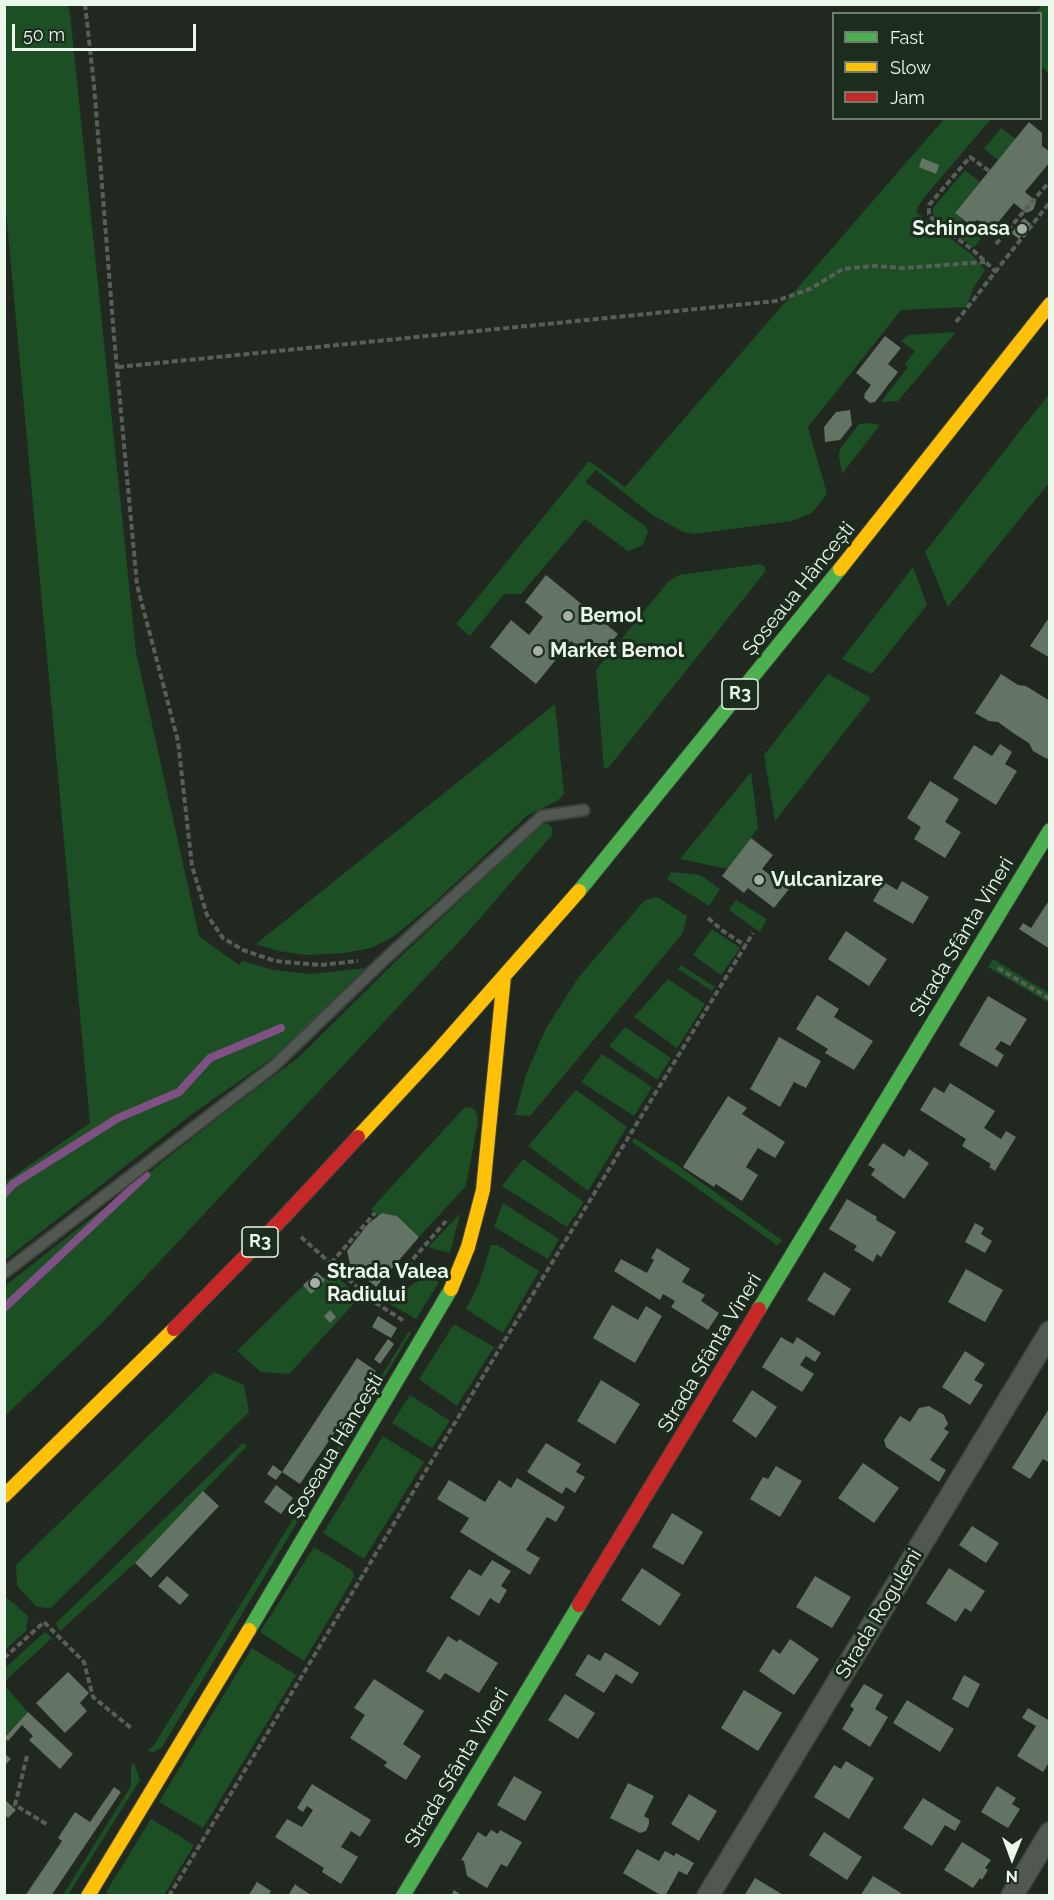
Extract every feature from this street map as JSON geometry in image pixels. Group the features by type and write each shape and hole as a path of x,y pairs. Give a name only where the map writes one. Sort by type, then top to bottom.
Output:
{"main road":[{"name":"Șoseaua Hâncești","path":"4,1496 154,1350 282,1219 436,1053 589,880 1042,328 1050,304"},
{"name":"Strada Sfânta Vineri","path":"403,1896 1050,830"},
{"name":"Șoseaua Hâncești","path":"88,1896 425,1335 458,1275 483,1190 504,976"}],"street":[{"name":"Strada Roguleni","path":"708,1896 1050,1332"},
{"path":"1012,1896 1050,1833"}],"lane":[{"path":"4,1273 274,1066 386,958 542,816 584,810"}],"path":[{"path":"85,4 137,585 178,741 192,866 207,915 223,938 243,950 275,961 320,965 386,958"},
{"path":"989,171 970,157 930,205 929,214 934,221 996,272"},
{"path":"996,244 1050,181"},
{"path":"956,322 1050,202"},
{"path":"118,367 776,301 810,289 843,269 872,266 904,268 985,262"},
{"path":"708,918 746,946"},
{"path":"170,1896 377,1550 753,933"},
{"path":"975,953 1050,999"},
{"path":"331,1263 375,1213"},
{"path":"282,1219 373,1301 425,1335"},
{"path":"4,1658 44,1622 84,1662 93,1697 131,1728"},
{"path":"27,1756 15,1805 48,1826"}],"green space":[{"path":"5,4 68,5 70,14 136,652 199,936 239,965 243,961 273,970 311,974 366,968 277,1055 192,1114 5,1260 5,1182 90,1123 5,201"},
{"path":"1043,4 1049,5 1049,74 1042,67 1042,12 1036,12"},
{"path":"943,120 990,120 917,208 917,213 972,255 985,270 974,287 966,307 901,310 808,427 827,494 812,513 792,521 694,534 684,532 652,515 596,470 585,482 645,526 648,531 643,545 628,551 585,519 521,594 504,594 470,636 456,624 589,461 625,487"},
{"path":"1001,128 1016,139 998,160 984,149"},
{"path":"965,170 980,182 955,213 981,238 974,248 933,215 933,208"},
{"path":"956,332 898,401 881,402 908,367 905,364 915,351 901,341 908,335"},
{"path":"1049,394 1049,483 948,607 925,552"},
{"path":"859,424 880,425 842,474 840,449"},
{"path":"760,564 765,567 765,572 609,767 604,769 596,670 668,582 679,575"},
{"path":"913,567 927,605 872,674 842,659"},
{"path":"828,674 871,698 775,821 764,755"},
{"path":"555,704 564,794 557,801 528,815 433,904 393,937 371,948 345,953 305,955 256,944"},
{"path":"751,772 758,828 728,869 680,859"},
{"path":"546,823 552,827 552,835 468,932 102,1323 5,1416 5,1286 299,1057 398,959 534,831"},
{"path":"671,872 700,875 720,889 709,906 667,879"},
{"path":"657,897 687,916 683,933 530,1116 515,1115 526,1075 545,1030 578,978 645,900"},
{"path":"736,900 767,919 760,932 729,910"},
{"path":"712,929 740,948 721,975 693,955"},
{"path":"993,959 1049,993 1049,1003 988,967"},
{"path":"681,965 715,987 712,991 678,969"},
{"path":"668,979 705,1004 677,1048 634,1017"},
{"path":"625,1027 671,1058 657,1080 609,1046"},
{"path":"602,1054 652,1087 634,1116 581,1082"},
{"path":"576,1090 627,1127 588,1191 528,1146"},
{"path":"471,1107 476,1111 478,1121 466,1186 419,1237 397,1216 382,1213 378,1216 371,1209 464,1108"},
{"path":"634,1138 677,1165 783,1241 777,1245 632,1142"},
{"path":"523,1159 584,1202 567,1227 502,1186"},
{"path":"503,1203 559,1239 548,1259 494,1227"},
{"path":"460,1214 450,1253 428,1247"},
{"path":"491,1245 497,1245 539,1271 503,1333 466,1309 479,1283"},
{"path":"317,1272 322,1277 336,1275 359,1298 289,1374 261,1372 237,1351"},
{"path":"431,1278 439,1282 416,1319 390,1304 414,1283"},
{"path":"454,1324 494,1347 457,1406 419,1379"},
{"path":"409,1331 411,1333 162,1747 154,1752 147,1751 154,1745"},
{"path":"214,1372 244,1385 249,1412 51,1608 37,1607 17,1586 16,1565"},
{"path":"410,1395 450,1421 432,1448 392,1423"},
{"path":"383,1436 424,1462 364,1559 323,1533"},
{"path":"243,1443 247,1446 135,1563 60,1631 56,1623"},
{"path":"314,1547 353,1571 354,1577 304,1661 260,1632"},
{"path":"5,1596 28,1616 26,1631 5,1650"},
{"path":"45,1632 52,1638 5,1681 5,1668"},
{"path":"252,1648 296,1675 203,1828 159,1802"},
{"path":"5,1686 28,1712 4,1736"},
{"path":"134,1763 140,1780 68,1895 63,1895 131,1786 131,1766"},
{"path":"151,1819 194,1845 164,1895 111,1895 106,1892"}],"building":[{"path":"1029,122 1042,133 1042,146 1050,152 1050,162 1025,192 1036,201 1033,210 1026,213 1014,203 991,231 978,220 969,224 955,213"},
{"path":"922,158 939,165 936,174 919,167"},
{"path":"1024,218 1031,224 1019,239 1011,233"},
{"path":"885,336 901,348 888,364 898,372 875,402 870,403 864,398 871,385 856,373"},
{"path":"850,410 852,425 840,440 825,442 824,427 836,412"},
{"path":"546,575 618,634 596,661 571,641 536,684 490,647 511,620 529,635 543,617 525,602"},
{"path":"1050,616 1050,658 1030,646"},
{"path":"1001,674 1050,701 1050,755 1047,759 1033,751 1029,743 998,722 989,721 975,713"},
{"path":"1000,744 1012,752 1005,764 1017,771 996,805 953,778 974,745 992,756"},
{"path":"930,781 959,799 945,822 961,832 945,858 914,839 921,827 907,818"},
{"path":"751,838 773,855 762,869 789,889 774,908 748,888 744,893 722,876"},
{"path":"902,881 929,897 913,924 873,901 884,882 897,890"},
{"path":"1050,899 1050,949 1019,929 1023,923 1031,928"},
{"path":"846,931 887,959 869,986 828,959"},
{"path":"817,995 839,1009 834,1017 873,1041 854,1070 825,1053 828,1049 796,1029"},
{"path":"988,996 1027,1019 1010,1046 1001,1041 995,1049 1004,1055 997,1067 959,1045"},
{"path":"779,1037 821,1061 806,1088 794,1082 780,1107 750,1089"},
{"path":"950,1083 995,1111 984,1128 1001,1139 1006,1131 1016,1137 995,1171 989,1167 991,1164 962,1146 966,1139 920,1110 934,1087 944,1093"},
{"path":"728,1096 747,1108 742,1114 785,1142 775,1158 758,1148 746,1167 758,1175 742,1201 716,1184 714,1187 683,1167"},
{"path":"883,1143 904,1157 909,1149 929,1163 904,1199 871,1175 875,1169 868,1165"},
{"path":"847,1199 877,1217 876,1220 896,1232 881,1257 877,1254 873,1262 854,1250 857,1246 829,1229"},
{"path":"382,1213 397,1216 419,1237 376,1287 350,1264 347,1251 368,1224"},
{"path":"975,1223 984,1228 981,1234 992,1241 985,1253 965,1242"},
{"path":"657,1248 690,1269 682,1282 705,1295 701,1301 719,1313 708,1330 671,1307 675,1301 663,1294 660,1300 614,1271 621,1259 647,1273 654,1260 651,1258"},
{"path":"966,1269 1003,1290 985,1322 948,1302"},
{"path":"317,1272 325,1280 311,1294 303,1285"},
{"path":"824,1272 851,1289 834,1316 807,1300"},
{"path":"612,1305 638,1320 646,1306 662,1316 635,1363 593,1338"},
{"path":"330,1310 336,1317 330,1323 324,1316"},
{"path":"378,1316 397,1328 391,1338 372,1327"},
{"path":"781,1337 793,1344 797,1337 821,1353 815,1362 806,1356 800,1365 814,1374 802,1392 762,1367"},
{"path":"388,1339 394,1344 380,1364 374,1359"},
{"path":"965,1351 985,1364 974,1380 983,1385 970,1405 942,1387"},
{"path":"357,1358 376,1371 300,1484 282,1472"},
{"path":"601,1380 640,1404 615,1444 577,1421"},
{"path":"752,1390 777,1407 756,1438 732,1421"},
{"path":"929,1406 944,1415 948,1424 944,1429 949,1432 930,1460 946,1470 939,1482 886,1447 884,1440 900,1416 910,1422 919,1408"},
{"path":"1050,1407 1050,1463 1043,1459 1030,1479 1012,1468"},
{"path":"546,1443 581,1464 576,1472 585,1477 575,1493 566,1487 562,1494 527,1472"},
{"path":"863,1463 899,1488 874,1523 838,1498"},
{"path":"273,1465 282,1472 276,1480 267,1474"},
{"path":"776,1466 802,1481 780,1517 750,1499 763,1477 768,1479"},
{"path":"517,1478 565,1507 556,1522 547,1517 526,1550 540,1558 530,1575 460,1532 469,1518 437,1499 449,1480 485,1502 499,1480 511,1488"},
{"path":"276,1485 293,1498 281,1514 264,1502"},
{"path":"203,1491 219,1506 151,1578 135,1563"},
{"path":"672,1513 703,1532 683,1565 652,1547"},
{"path":"972,1526 999,1543 986,1563 959,1545"},
{"path":"492,1560 511,1571 501,1586 507,1590 499,1604 490,1598 479,1616 450,1598 469,1569 481,1576"},
{"path":"642,1568 681,1594 660,1626 621,1600"},
{"path":"949,1568 985,1591 971,1612 965,1608 956,1622 926,1603"},
{"path":"167,1576 189,1595 180,1605 158,1586"},
{"path":"815,1576 851,1597 832,1628 796,1607"},
{"path":"448,1636 457,1642 459,1639 498,1663 479,1693 445,1673 440,1680 426,1671"},
{"path":"790,1639 819,1659 794,1695 759,1671 773,1649 780,1654"},
{"path":"605,1652 639,1673 632,1684 616,1674 604,1693 575,1675 588,1654 600,1661"},
{"path":"68,1672 89,1693 80,1703 87,1711 65,1733 36,1703"},
{"path":"964,1675 980,1684 968,1708 952,1699"},
{"path":"374,1679 424,1711 403,1744 421,1756 406,1780 384,1766 387,1762 350,1738 365,1715 354,1708"},
{"path":"864,1684 883,1695 875,1709 888,1717 870,1747 842,1729 854,1709 850,1706"},
{"path":"744,1690 782,1713 758,1751 721,1728"},
{"path":"565,1694 595,1713 578,1739 548,1720"},
{"path":"907,1700 954,1729 940,1752 893,1723"},
{"path":"1028,1708 1050,1721 1050,1761 1043,1772 1017,1756 1036,1726 1022,1718"},
{"path":"28,1712 73,1754 60,1769 29,1740 33,1736 22,1725 8,1741 4,1738"},
{"path":"4,1753 11,1759 4,1766"},
{"path":"846,1761 874,1778 849,1819 814,1797 834,1765 841,1769"},
{"path":"514,1776 542,1792 525,1821 497,1805"},
{"path":"628,1783 654,1796 644,1816 649,1819 649,1824 646,1831 640,1833 610,1818"},
{"path":"312,1784 371,1820 360,1837 351,1831 341,1847 358,1857 341,1884 322,1872 324,1868 275,1837 287,1819 302,1827 313,1810 307,1806 303,1812 297,1808"},
{"path":"997,1786 1016,1798 1012,1804 1020,1809 1008,1828 981,1812"},
{"path":"114,1787 121,1792 51,1896 25,1896 62,1841 58,1838 75,1812 90,1822"},
{"path":"689,1794 717,1811 699,1841 671,1824"},
{"path":"923,1798 961,1821 955,1831 945,1825 932,1846 903,1828"},
{"path":"4,1799 16,1810 8,1818 4,1814"},
{"path":"491,1830 498,1834 500,1830 522,1842 507,1867 501,1864 487,1888 467,1876 464,1861 461,1860 478,1832 486,1837"},
{"path":"824,1832 862,1857 847,1880 809,1855"},
{"path":"962,1842 991,1860 985,1868 988,1870 982,1880 980,1878 973,1888 944,1870"},
{"path":"637,1849 659,1861 665,1851 674,1856 676,1853 694,1863 687,1875 679,1871 665,1896 662,1896 623,1873"},
{"path":"873,1876 901,1893 899,1896 860,1896"},
{"path":"755,1878 785,1896 744,1896"},
{"path":"257,1882 271,1891 268,1896 248,1896"},
{"path":"295,1884 297,1886 313,1896 288,1896"},
{"path":"454,1890 463,1896 451,1896"}],"waterway":[{"path":"4,1194 13,1184 118,1118 179,1092 210,1058 281,1028"},
{"path":"4,1308 146,1175"}],"traffic: fast":[{"path":"579,891 840,569"},
{"path":"759,1309 1050,830"},
{"path":"249,1630 451,1289"},
{"path":"403,1896 579,1605"}],"traffic: slow":[{"path":"840,569 1050,304"},
{"path":"358,1137 436,1053 579,891"},
{"path":"451,1289 468,1247 483,1190 504,976"},
{"path":"4,1496 174,1329"},
{"path":"88,1896 249,1630"}],"traffic: jam":[{"path":"174,1329 282,1219 358,1137"},
{"path":"579,1605 759,1309"}],"place":[{"name":"Schinoasa","path":"1022,229"},
{"name":"Bemol","path":"568,616"},
{"name":"Market Bemol","path":"538,651"},
{"name":"Vulcanizare","path":"759,880"},
{"name":"Strada Valea Radiului","path":"315,1283"}]}
